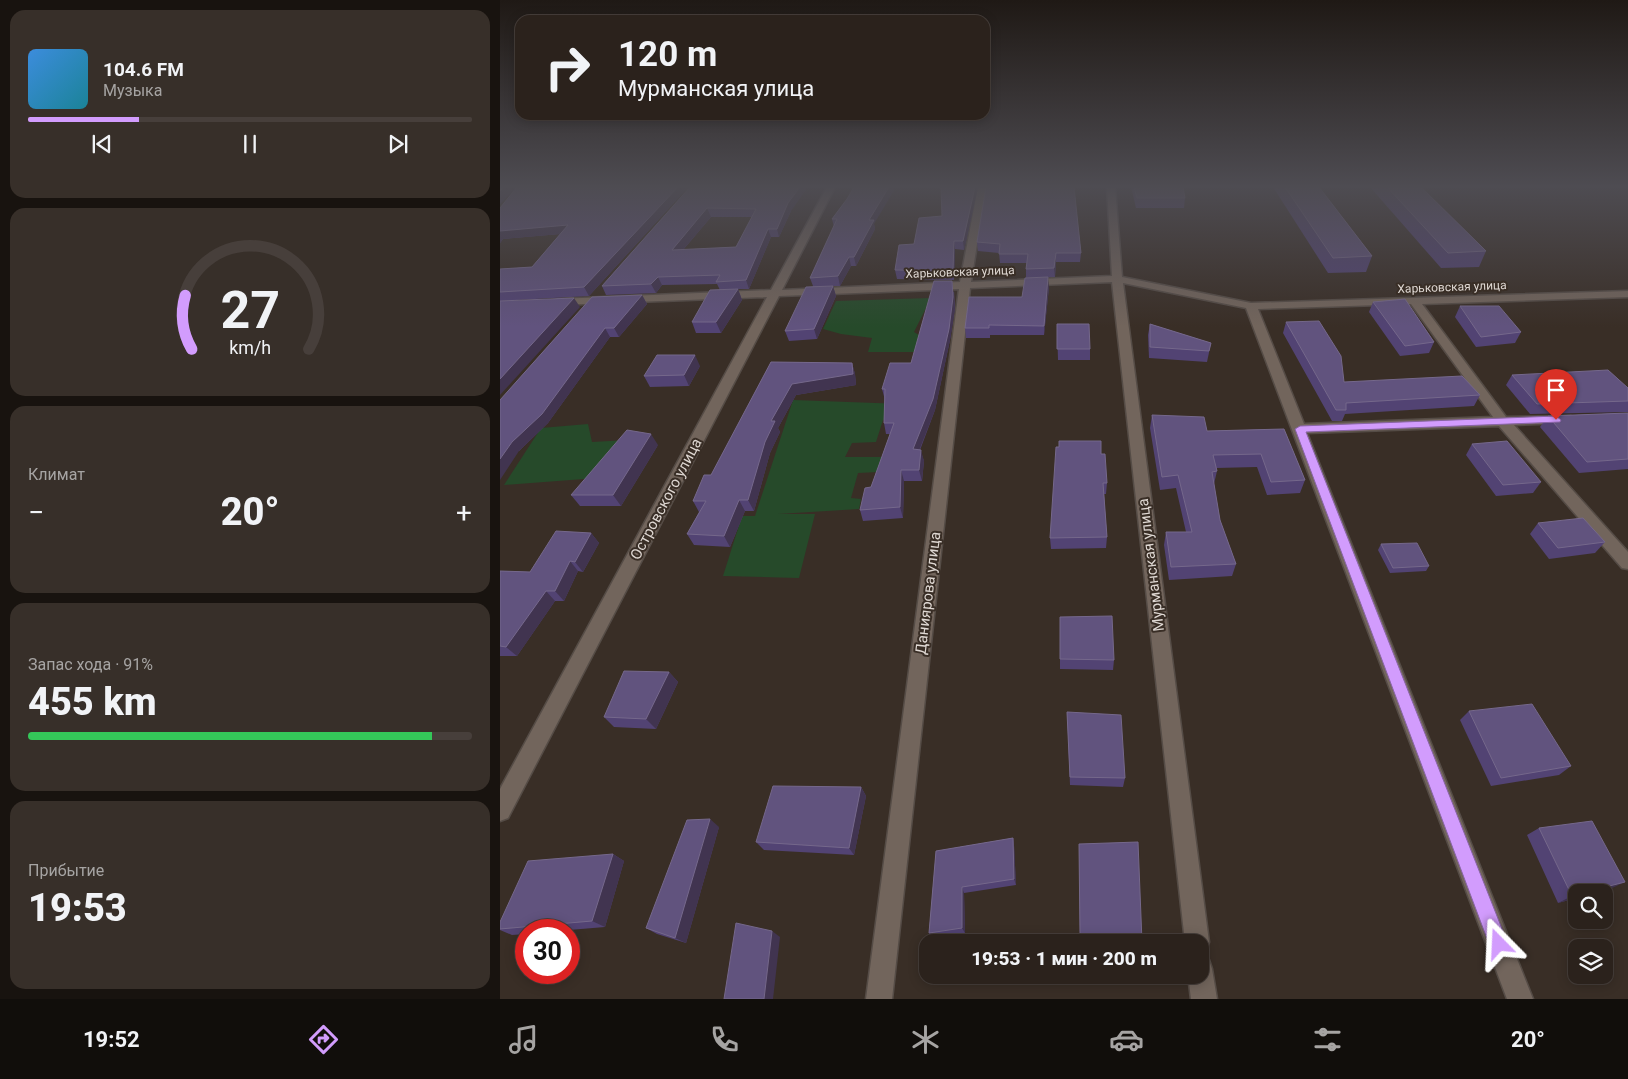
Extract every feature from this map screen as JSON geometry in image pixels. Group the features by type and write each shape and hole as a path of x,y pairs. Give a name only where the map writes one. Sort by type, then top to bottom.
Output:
{"street":[{"name":"Островского улица","path":"500,810 807,234"},
{"name":"Даниярова улица","path":"879,999 965,286 974,234"},
{"name":"Мурманская улица","path":"1114,234 1117,279 1196,934"},
{"name":"Харьковская улица","path":"546,303 1117,279 1251,306 1628,294"},
{"path":"579,316 605,287"},
{"path":"1415,302 1503,422 1628,564"},
{"path":"1251,306 1520,999"},
{"path":"1300,429 1580,419"},
{"path":"1202,984 1204,999"}],"green space":[{"path":"931,298 914,332 927,340 930,352 868,352 872,338 841,334 823,329 836,301"},
{"path":"793,400 903,404 899,417 883,420 876,442 852,443 845,457 883,457 878,472 858,473 851,498 861,499 859,509 778,514 815,514 799,578 723,576 742,516 755,516"},
{"path":"588,424 592,442 629,440 597,478 504,485 541,428"}],"building":[{"path":"561,234 634,234 584,287 500,292 500,269 532,267"},
{"path":"649,234 686,234 672,250 736,247 743,234 766,234 746,280 716,282 720,275 658,277 651,284 602,286"},
{"path":"830,234 867,234 854,257 849,257 838,276 810,278"},
{"path":"916,234 965,234 963,241 954,241 953,271 895,270 899,245 914,244"},
{"path":"978,234 1079,234 1081,253 1056,253 1054,268 1026,269 1028,254 999,254 1000,244 977,242"},
{"path":"1317,234 1355,234 1372,256 1333,258"},
{"path":"1430,234 1468,234 1486,251 1448,253"},
{"path":"1048,277 1044,326 989,325 989,328 965,328 969,297 1022,297 1025,278"},
{"path":"934,281 952,281 953,297 949,329 933,399 913,449 921,450 919,470 901,470 900,507 860,510 865,488 871,487 894,423 884,423 885,389 882,389 890,363 911,363"},
{"path":"833,286 814,329 785,331 806,287"},
{"path":"738,289 716,322 692,322 710,290"},
{"path":"642,295 614,328 605,328 542,414 512,442 500,459 500,400 592,297"},
{"path":"574,298 500,379 500,301"},
{"path":"1405,299 1434,342 1405,346 1373,302"},
{"path":"1460,306 1499,306 1521,332 1481,337"},
{"path":"1319,321 1341,356 1344,382 1462,376 1480,395 1346,403 1346,410 1336,410 1286,322"},
{"path":"1057,324 1089,324 1090,349 1057,349"},
{"path":"1150,324 1211,343 1209,351 1150,347"},
{"path":"657,355 695,355 684,375 644,376"},
{"path":"771,362 852,363 853,374 792,384 771,421 775,421 765,442 748,500 739,500 724,536 687,534 706,501 693,501 704,475 711,475"},
{"path":"1608,370 1628,388 1628,401 1537,404 1512,375"},
{"path":"1628,413 1628,459 1587,462 1548,416"},
{"path":"1152,415 1204,417 1207,431 1284,429 1305,480 1271,482 1261,454 1213,455 1217,471 1212,472 1220,520 1236,564 1171,567 1166,532 1192,532 1178,475 1162,477"},
{"path":"627,430 651,434 613,495 571,495"},
{"path":"1059,441 1101,441 1101,454 1105,454 1107,483 1103,483 1107,537 1050,538 1056,447 1059,447"},
{"path":"1507,441 1541,482 1503,485 1472,444"},
{"path":"1583,518 1605,542 1558,548 1538,523"},
{"path":"556,531 591,533 575,562 570,561 555,591 546,591 506,647 500,646 500,571 530,572"},
{"path":"1417,543 1429,566 1393,568 1381,544"},
{"path":"1112,616 1114,660 1060,659 1060,617"},
{"path":"624,671 669,672 646,719 604,717"},
{"path":"1532,704 1571,766 1501,778 1469,711"},
{"path":"1067,712 1121,715 1125,778 1070,777"},
{"path":"773,786 861,787 849,848 756,842"},
{"path":"710,819 675,938 646,928 687,820"},
{"path":"1592,821 1625,882 1613,885 1568,884 1568,888 1539,828"},
{"path":"1013,838 1014,879 962,887 962,928 929,933 936,851"},
{"path":"1138,842 1142,934 1080,934 1079,844"},
{"path":"613,854 592,921 580,922 580,919 515,919 515,928 500,929 500,922 528,861"},
{"path":"736,923 772,931 764,999 724,999"}],"route":[{"path":"1499,944 1300,429 1556,420"}]}
